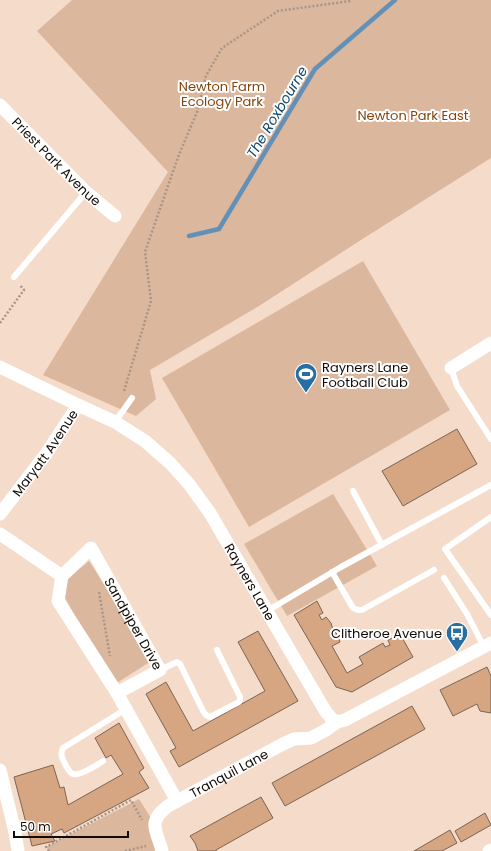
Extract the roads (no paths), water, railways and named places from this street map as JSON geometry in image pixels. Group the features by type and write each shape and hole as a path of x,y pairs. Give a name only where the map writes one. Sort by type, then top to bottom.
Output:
{"street":[{"name":"Priest Park Avenue","path":"0,105 86,192 115,216"},
{"path":"451,368 491,343"},
{"name":"Rayners Lane","path":"0,367 115,422 145,441 170,463 190,484 210,513 326,712 337,722"},
{"name":"Maryatt Avenue","path":"0,514 46,454 78,405"},
{"path":"0,534 62,576 58,601 117,693 178,801"},
{"name":"Sandpiper Drive","path":"62,576 91,548 160,670 117,693"},
{"path":"337,722 345,720 488,645"},
{"name":"Tranquil Lane","path":"162,851 155,832 154,823 159,813 282,744 294,739 312,738 337,722"},
{"path":"0,770 18,851"}],"lane":[{"path":"14,277 86,192"},
{"path":"451,368 458,386 491,439"},
{"path":"115,422 132,398"},
{"path":"267,612 332,572 491,485"},
{"path":"353,491 382,545"},
{"path":"491,517 445,549 491,614"},
{"path":"332,572 353,608 362,610 434,570"},
{"path":"444,578 488,645"},
{"path":"160,670 177,662 180,664 203,711 210,717 239,702 240,700 240,696 217,650"},
{"path":"103,761 79,774 73,774 62,759 61,753 63,748 126,709"}],"waterway":[{"name":"The Roxbourne","path":"189,236 219,229 315,69 395,0"}],"place":[{"name":"Rayners Lane Football Club","path":"306,394"},
{"name":"Clitheroe Avenue","path":"457,652"}],"park label":[{"name":"Newton Farm Ecology Park","path":"222,94"},
{"name":"Newton Park East","path":"413,115"}]}
